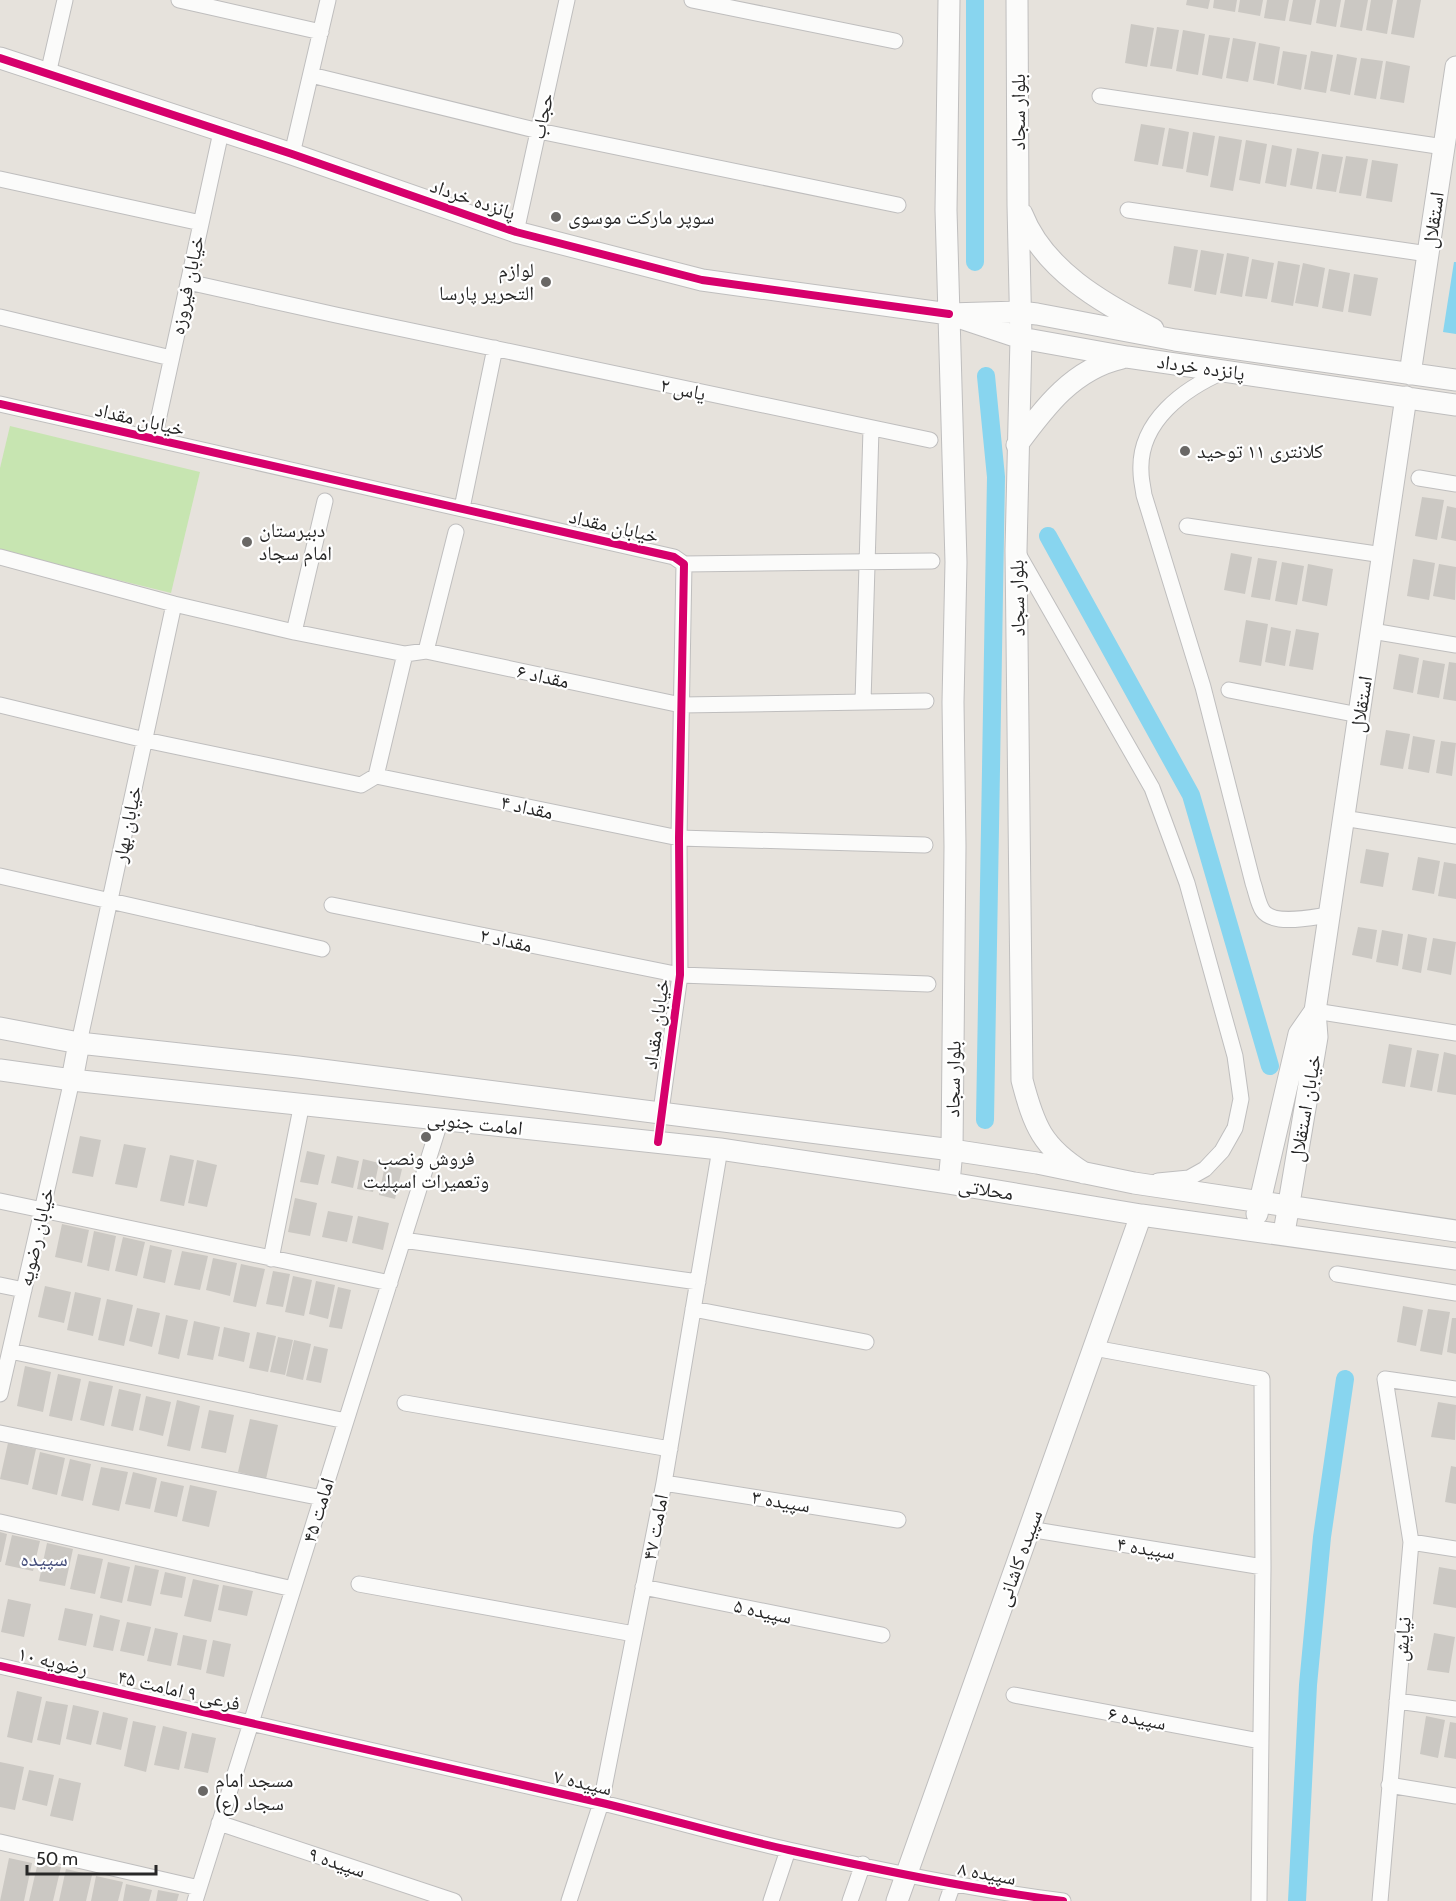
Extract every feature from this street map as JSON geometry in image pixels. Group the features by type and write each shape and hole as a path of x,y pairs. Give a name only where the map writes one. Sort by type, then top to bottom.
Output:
{"main road":[{"name":"بلوار سجاد","path":"949,0 946,210 956,562 952,702 955,869 952,1150"},
{"name":"بلوار سجاد","path":"1017,0 1021,338 1016,550 1022,1080 1037,1128 1064,1161 1084,1173"},
{"name":"پانزده خرداد","path":"0,58 292,154 516,232 702,280 949,314 1020,312 1175,340 1456,380"},
{"name":"استقلال","path":"1410,374 1456,67"},
{"path":"1018,205 1035,240 1050,259 1070,277 1110,307 1175,340"},
{"name":"پانزده خرداد","path":"949,314 1021,338 1127,357 1456,405"},
{"path":"1017,445 1036,418 1060,391 1096,367 1127,357"},
{"name":"استقلال","path":"1315,1011 1406,398"},
{"path":"1254,1230 1299,1034 1315,1011"},
{"name":"خیابان استقلال","path":"1284,1233 1317,1037 1315,1011"},
{"path":"0,1029 79,1043 661,1112 952,1150"},
{"path":"72,1080 79,1043"},
{"path":"255,1098 258,1063"},
{"name":"امامت جنوبی","path":"0,1070 72,1080 720,1149 949,1183"},
{"path":"658,1143 661,1112"},
{"name":"محلاتی","path":"1456,1231 1134,1183 1038,1163 952,1150 949,1183 1142,1215 1456,1258"},
{"name":"سپیده کاشانی","path":"897,1901 1142,1215"}],"street":[{"path":"48,74 64,0"},
{"path":"179,0 321,33"},
{"path":"292,154 328,0"},
{"name":"حجاب","path":"516,232 567,0"},
{"path":"692,0 895,41"},
{"path":"311,75 539,131 898,205"},
{"path":"1100,96 1444,147"},
{"name":"خیابان فیروزه","path":"154,439 221,132"},
{"path":"0,179 201,223"},
{"path":"1128,210 1428,254"},
{"name":"یاس ۲","path":"188,282 930,441"},
{"path":"0,317 171,358"},
{"path":"462,508 495,348"},
{"path":"1225,371 1189,389 1158,418 1143,451 1141,471 1144,495 1203,687 1253,883 1263,910 1272,918 1288,920 1329,915"},
{"name":"خیابان مقداد","path":"0,404 674,557 684,564 679,838 680,975 661,1112"},
{"path":"863,702 871,429"},
{"path":"1419,478 1456,484"},
{"path":"294,632 325,501"},
{"path":"1187,526 1383,555"},
{"path":"426,651 456,532"},
{"path":"1016,550 1152,788 1187,883 1235,1056 1241,1099 1235,1128 1222,1151 1205,1169 1189,1178 1134,1183"},
{"name":"مقداد ۶","path":"0,557 174,604 294,632 405,654 426,651 681,705 926,701"},
{"path":"684,564 932,561"},
{"name":"خیابان بهار","path":"79,1043 174,604"},
{"path":"1372,631 1456,645"},
{"path":"0,705 145,740 360,784 376,776 405,654"},
{"path":"1229,690 1359,715"},
{"name":"مقداد ۴","path":"376,776 679,838 925,845"},
{"path":"1343,818 1456,836"},
{"path":"0,876 322,949"},
{"name":"مقداد ۲","path":"332,905 680,975 928,984"},
{"path":"1315,1011 1456,1033"},
{"name":"خیابان رضویه","path":"0,1394 72,1080"},
{"path":"271,1259 302,1103"},
{"name":"امامت ۴۵","path":"197,1894 441,1119"},
{"name":"امامت ۴۷","path":"569,1901 601,1803 664,1483 720,1149"},
{"path":"0,1201 390,1283"},
{"path":"403,1240 698,1282"},
{"path":"1337,1274 1456,1293"},
{"path":"0,1285 24,1290"},
{"path":"693,1309 866,1342"},
{"path":"1094,1348 1262,1379 1263,1567 1258,1901"},
{"path":"10,1351 346,1421"},
{"name":"نیایش","path":"1380,1901 1411,1542 1384,1379 1456,1389"},
{"path":"405,1403 670,1449"},
{"path":"0,1433 322,1498"},
{"name":"سپیده ۳","path":"664,1483 898,1520"},
{"path":"0,1522 293,1589"},
{"name":"سپیده ۴","path":"1029,1529 1263,1567"},
{"path":"1411,1542 1456,1549"},
{"path":"359,1584 634,1634"},
{"name":"سپیده ۵","path":"643,1587 882,1635"},
{"name":"رضویه ۱۰","path":"0,1666 99,1689"},
{"name":"فرعی ۹ امامت ۴۵","path":"99,1689 251,1724"},
{"name":"سپیده ۶","path":"1014,1695 1260,1741"},
{"path":"1397,1701 1456,1708"},
{"name":"سپیده ۷","path":"251,1724 601,1803 788,1850 863,1864 906,1876"},
{"path":"1389,1785 1456,1796"},
{"name":"سپیده ۹","path":"219,1823 454,1901"},
{"path":"0,1842 54,1854 197,1894"},
{"path":"771,1901 788,1850"},
{"path":"850,1901 863,1864"},
{"name":"سپیده ۸","path":"906,1876 953,1884 1009,1898 1063,1901"},
{"path":"947,1901 953,1884"}],"green space":[{"path":"10,426 200,472 171,593 0,551 0,468"}],"water":[{"path":"1454,262 1456,262 1456,334 1443,332"}],"building":[{"path":"1187,0 1210,0 1208,9 1186,5"},
{"path":"1214,0 1237,0 1235,12 1213,8"},
{"path":"1240,0 1263,0 1260,16 1238,12"},
{"path":"1267,0 1289,0 1285,21 1264,18"},
{"path":"1293,0 1316,0 1311,25 1289,21"},
{"path":"1320,0 1341,0 1336,27 1316,23"},
{"path":"1345,0 1368,0 1362,31 1340,27"},
{"path":"1371,0 1393,0 1387,34 1366,30"},
{"path":"1397,0 1421,0 1414,38 1391,34"},
{"path":"1131,24 1154,28 1147,67 1125,63"},
{"path":"1157,27 1179,30 1172,69 1150,66"},
{"path":"1183,30 1205,34 1198,75 1176,71"},
{"path":"1209,35 1230,38 1222,79 1202,75"},
{"path":"1233,38 1256,42 1248,82 1226,78"},
{"path":"1259,43 1280,47 1274,84 1253,80"},
{"path":"1283,51 1307,55 1301,90 1277,85"},
{"path":"1311,51 1333,55 1326,93 1304,89"},
{"path":"1337,54 1357,58 1350,95 1330,91"},
{"path":"1361,58 1383,61 1376,99 1354,95"},
{"path":"1386,61 1410,66 1404,103 1380,99"},
{"path":"1141,124 1165,128 1158,165 1134,161"},
{"path":"1169,128 1189,132 1183,169 1162,166"},
{"path":"1193,132 1215,136 1208,176 1186,172"},
{"path":"1219,136 1242,140 1233,191 1210,187"},
{"path":"1246,140 1267,144 1260,184 1239,180"},
{"path":"1272,145 1292,149 1286,187 1265,183"},
{"path":"1297,148 1319,152 1312,189 1290,185"},
{"path":"1322,154 1343,157 1336,192 1316,189"},
{"path":"1346,156 1368,159 1361,196 1339,193"},
{"path":"1372,160 1398,164 1392,202 1366,198"},
{"path":"1174,246 1198,250 1191,288 1168,284"},
{"path":"1201,250 1224,254 1216,295 1194,291"},
{"path":"1227,253 1249,257 1242,297 1220,293"},
{"path":"1252,259 1274,263 1267,299 1245,296"},
{"path":"1278,261 1300,265 1293,306 1271,302"},
{"path":"1303,263 1325,268 1318,307 1295,303"},
{"path":"1329,269 1350,273 1343,312 1322,308"},
{"path":"1354,274 1378,278 1371,316 1348,312"},
{"path":"1422,497 1444,500 1437,540 1415,536"},
{"path":"1447,506 1456,508 1456,541 1441,538"},
{"path":"1231,553 1252,557 1245,594 1224,590"},
{"path":"1258,558 1277,561 1270,600 1251,597"},
{"path":"1413,559 1435,563 1429,600 1407,596"},
{"path":"1282,562 1304,566 1297,605 1275,601"},
{"path":"1308,564 1333,569 1327,606 1302,601"},
{"path":"1439,564 1456,567 1455,600 1433,596"},
{"path":"1246,620 1268,624 1261,666 1239,662"},
{"path":"1271,627 1291,631 1285,666 1265,662"},
{"path":"1296,629 1319,633 1313,670 1289,666"},
{"path":"1399,654 1419,658 1413,693 1393,689"},
{"path":"1423,660 1445,664 1439,698 1417,694"},
{"path":"1449,662 1456,663 1456,701 1443,699"},
{"path":"1386,730 1410,734 1403,769 1380,765"},
{"path":"1413,736 1435,740 1429,773 1408,769"},
{"path":"1441,741 1456,743 1452,776 1436,773"},
{"path":"1366,849 1389,853 1383,887 1360,883"},
{"path":"1418,857 1440,861 1434,894 1412,890"},
{"path":"1444,862 1456,864 1456,899 1438,896"},
{"path":"1358,927 1377,930 1372,959 1352,955"},
{"path":"1382,930 1403,934 1398,966 1376,962"},
{"path":"1408,934 1427,938 1421,973 1402,969"},
{"path":"1433,938 1456,942 1451,975 1427,970"},
{"path":"1389,1044 1412,1048 1405,1087 1382,1083"},
{"path":"1417,1050 1439,1054 1432,1091 1410,1087"},
{"path":"1444,1052 1456,1055 1456,1095 1437,1092"},
{"path":"80,1136 101,1140 93,1177 72,1173"},
{"path":"124,1144 146,1148 137,1188 115,1184"},
{"path":"307,1151 325,1155 318,1185 300,1182"},
{"path":"170,1155 194,1160 184,1206 160,1201"},
{"path":"337,1156 359,1161 353,1188 331,1183"},
{"path":"363,1159 379,1163 373,1192 357,1189"},
{"path":"197,1160 217,1165 207,1207 188,1203"},
{"path":"385,1165 402,1169 395,1199 379,1195"},
{"path":"295,1198 317,1203 310,1236 288,1232"},
{"path":"328,1211 353,1216 347,1242 322,1237"},
{"path":"358,1216 389,1223 383,1250 352,1243"},
{"path":"62,1224 89,1230 82,1263 55,1257"},
{"path":"94,1231 116,1236 109,1271 87,1266"},
{"path":"123,1237 145,1242 137,1276 115,1271"},
{"path":"150,1245 172,1250 165,1283 143,1278"},
{"path":"182,1251 208,1256 200,1290 174,1285"},
{"path":"213,1258 237,1263 230,1296 206,1290"},
{"path":"241,1264 265,1269 256,1307 233,1302"},
{"path":"273,1271 290,1274 283,1307 266,1304"},
{"path":"293,1276 312,1280 304,1316 285,1312"},
{"path":"316,1281 335,1285 328,1319 309,1314"},
{"path":"45,1286 71,1292 64,1323 38,1317"},
{"path":"338,1287 351,1290 342,1329 329,1327"},
{"path":"75,1292 101,1298 93,1336 67,1330"},
{"path":"107,1299 133,1305 124,1346 98,1340"},
{"path":"1403,1306 1423,1310 1416,1346 1397,1342"},
{"path":"137,1308 160,1313 152,1347 129,1341"},
{"path":"1428,1309 1450,1312 1442,1355 1420,1351"},
{"path":"166,1315 188,1320 179,1359 158,1354"},
{"path":"1452,1318 1456,1318 1456,1354 1447,1352"},
{"path":"194,1321 220,1327 213,1360 187,1355"},
{"path":"224,1327 250,1333 244,1362 218,1356"},
{"path":"257,1332 276,1336 268,1372 249,1368"},
{"path":"278,1337 293,1340 285,1375 270,1372"},
{"path":"294,1340 311,1344 303,1380 286,1376"},
{"path":"314,1346 328,1349 321,1383 306,1380"},
{"path":"25,1366 51,1372 43,1412 17,1406"},
{"path":"58,1374 81,1379 72,1421 49,1416"},
{"path":"89,1381 113,1386 104,1426 80,1420"},
{"path":"119,1389 141,1394 133,1431 111,1426"},
{"path":"146,1396 171,1402 163,1436 139,1430"},
{"path":"177,1400 200,1406 190,1451 167,1446"},
{"path":"1438,1402 1456,1405 1455,1440 1431,1437"},
{"path":"209,1410 234,1415 226,1453 201,1448"},
{"path":"250,1419 278,1425 266,1479 238,1472"},
{"path":"8,1443 36,1449 28,1485 0,1479"},
{"path":"40,1452 65,1458 57,1495 32,1489"},
{"path":"70,1459 91,1464 83,1501 61,1496"},
{"path":"1451,1466 1456,1467 1456,1504 1445,1502"},
{"path":"101,1467 128,1472 119,1511 92,1505"},
{"path":"133,1472 157,1478 150,1509 125,1504"},
{"path":"161,1481 184,1486 177,1517 154,1512"},
{"path":"190,1485 217,1491 209,1527 182,1521"},
{"path":"0,1532 7,1534 1,1562 0,1562"},
{"path":"12,1535 40,1541 33,1571 5,1565"},
{"path":"47,1543 73,1549 65,1586 39,1581"},
{"path":"78,1554 103,1559 95,1594 70,1589"},
{"path":"108,1562 130,1567 122,1603 100,1598"},
{"path":"135,1565 159,1570 151,1606 127,1601"},
{"path":"1439,1567 1456,1570 1456,1608 1433,1604"},
{"path":"165,1572 186,1577 182,1598 160,1594"},
{"path":"193,1579 219,1585 211,1622 184,1616"},
{"path":"223,1585 253,1591 247,1616 218,1610"},
{"path":"8,1599 31,1604 24,1637 1,1632"},
{"path":"65,1608 93,1614 86,1646 58,1640"},
{"path":"100,1615 120,1620 113,1651 93,1647"},
{"path":"127,1622 151,1627 144,1656 120,1651"},
{"path":"155,1628 178,1633 171,1666 147,1661"},
{"path":"1434,1633 1455,1637 1449,1673 1427,1670"},
{"path":"183,1635 207,1640 201,1670 177,1665"},
{"path":"213,1640 231,1644 224,1677 206,1673"},
{"path":"17,1691 42,1697 32,1743 7,1737"},
{"path":"46,1701 68,1705 60,1745 37,1740"},
{"path":"73,1705 99,1711 91,1745 66,1739"},
{"path":"103,1712 128,1718 121,1750 96,1744"},
{"path":"1426,1716 1445,1720 1438,1758 1420,1754"},
{"path":"133,1721 156,1726 146,1772 124,1766"},
{"path":"1450,1722 1456,1723 1456,1759 1444,1757"},
{"path":"163,1726 187,1732 179,1770 154,1765"},
{"path":"192,1733 216,1738 208,1773 184,1768"},
{"path":"0,1762 24,1767 15,1810 0,1807"},
{"path":"29,1770 54,1775 47,1806 22,1800"},
{"path":"59,1778 81,1783 73,1821 50,1816"},
{"path":"9,1858 32,1863 24,1901 0,1901"},
{"path":"38,1862 61,1867 53,1901 29,1901"},
{"path":"66,1869 92,1875 86,1901 59,1901"},
{"path":"96,1876 123,1882 118,1901 91,1901"},
{"path":"126,1884 152,1890 149,1901 123,1901"},
{"path":"158,1890 179,1894 177,1901 156,1901"}],"waterway":[{"path":"975,0 975,262"},
{"path":"985,1120 996,477 986,376"},
{"path":"1048,536 1191,795 1270,1066"},
{"path":"1297,1901 1308,1685 1322,1537 1345,1379"}],"cycle path":[{"path":"0,58 292,154 516,232 702,280 949,314"},
{"path":"0,404 674,557 684,564 679,838 680,975 658,1142"},
{"path":"0,1666 598,1802 789,1850 994,1891 1063,1901"}],"place":[{"name":"سوپر مارکت موسوی","path":"556,217"},
{"name":"لوازم التحریر پارسا","path":"546,282"},
{"name":"کلانتری ۱۱ توحید","path":"1185,451"},
{"name":"دبیرستان امام سجاد","path":"247,542"},
{"name":"فروش ونصب وتعمیرات اسپلیت","path":"426,1137"},
{"name":"مسجد امام سجاد (ع)","path":"203,1791"}],"district":[{"name":"سپیده","path":"44,1558"}]}
